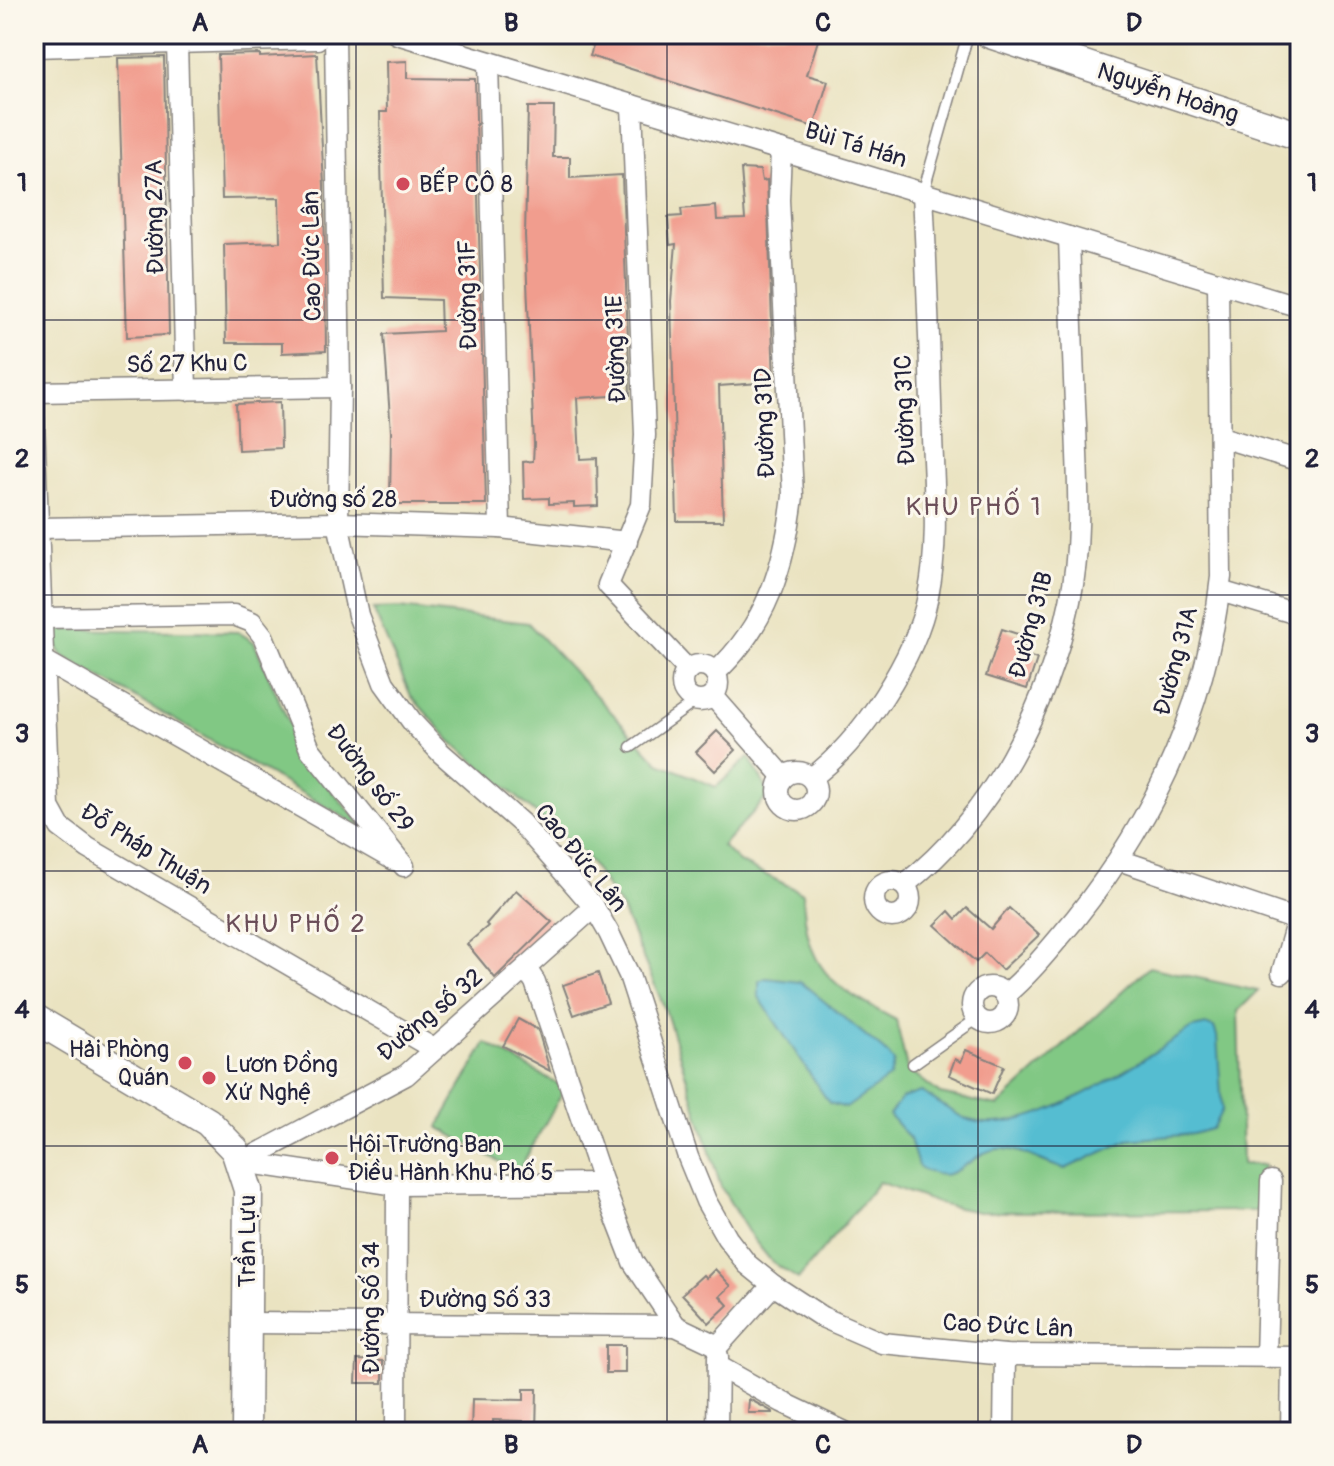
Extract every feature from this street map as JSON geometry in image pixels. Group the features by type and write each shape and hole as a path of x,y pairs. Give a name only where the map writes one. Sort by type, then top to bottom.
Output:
{"street":[{"path":"34,47 317,39 320,34"},
{"name":"Cao Đức Lân","path":"335,34 340,387 338,523 358,615 384,683 441,753 521,823 594,907 629,975 688,1157 706,1201 747,1264 822,1317 882,1343 1005,1355 1296,1357"},
{"name":"Bùi Tá Hán","path":"397,34 1300,307"},
{"name":"Nguyễn Hoàng","path":"990,34 1300,136"},
{"name":"Đường 27A","path":"177,43 186,390"},
{"name":"Đường 31F","path":"488,62 500,528"},
{"name":"Đường 31E","path":"632,105 645,435 641,505 608,585 688,670"},
{"name":"Đường 31D","path":"715,673 737,653 767,606 785,552 790,521 793,496 779,200 781,150"},
{"name":"Đường 31C","path":"811,778 838,759 880,699 916,635 928,598 935,511 923,193"},
{"name":"Đường 31B","path":"904,885 957,837 1012,758 1040,694 1070,601 1079,503 1069,237"},
{"name":"Đường 31A","path":"978,1018 988,1023 1000,1020 1008,1006 1005,995 1030,974 1119,860 1164,784 1178,749 1208,653 1220,591 1218,282"},
{"name":"Số 27 Khu C","path":"34,392 340,387"},
{"name":"Đỗ Pháp Thuận","path":"34,419 37,581 49,807 60,827 88,848 434,1049"},
{"path":"1221,437 1300,461"},
{"name":"Đường số 28","path":"38,528 338,523 500,528 627,542"},
{"path":"1220,591 1300,615"},
{"name":"Đường số 29","path":"41,618 234,615 252,622 263,636 310,749 404,866 43,660"},
{"path":"704,699 718,685 715,673 699,665 688,670 682,685 686,696 704,699 784,777"},
{"path":"801,772 811,778 815,796 808,806 796,810 781,800 778,788 784,777 801,772"},
{"path":"1119,860 1298,915 1282,973"},
{"name":"Đường số 32","path":"242,1162 406,1075 594,907"},
{"path":"526,968 535,982 633,1262 676,1326"},
{"name":"Trần Lựu","path":"34,1018 208,1122 228,1141 242,1162 248,1190 246,1432"},
{"path":"242,1162 397,1185 603,1183"},
{"path":"1266,1357 1271,1181"},
{"name":"Đường Số 34","path":"396,1432 397,1185"},
{"path":"717,1432 718,1356 773,1285"},
{"name":"Đường Số 33","path":"247,1323 676,1326 782,1402 845,1432"},
{"path":"1004,1432 1005,1355"},
{"path":"1291,1432 1296,1357"}],"lane":[{"path":"923,193 968,34"},
{"path":"631,747 704,699"},
{"path":"913,1064 978,1018"}],"green space":[{"path":"400,608 528,623 659,763 716,787 749,757 770,794 722,846 739,862 803,893 810,941 826,973 854,996 896,1020 907,1068 940,1094 998,1106 1149,967 1258,991 1238,1011 1242,1164 1264,1165 1258,1211 979,1212 943,1205 879,1182 798,1279 771,1261 750,1235 721,1187 665,1009 622,909 585,855 451,741 411,696 373,609"},
{"path":"59,629 238,632 254,642 305,760 365,829 63,656 53,640"},
{"path":"486,1043 565,1088 518,1172 438,1127"}],"water":[{"path":"766,978 800,982 808,988 888,1054 894,1062 890,1077 846,1108 829,1103 759,997 759,981"},
{"path":"1214,1027 1217,1036 1222,1110 1212,1129 1193,1134 1128,1140 1065,1169 1024,1153 998,1149 942,1175 918,1166 910,1139 889,1115 902,1098 921,1092 969,1120 995,1123 1023,1119 1084,1094 1193,1028"}],"building":[{"path":"597,34 820,34 807,75 828,81 814,127 590,56"},
{"path":"260,54 260,57 317,54 324,185 326,351 282,353 282,343 226,343 224,244 280,242 279,198 222,199 218,55"},
{"path":"164,57 169,335 127,337 118,58"},
{"path":"407,61 407,78 475,79 486,504 390,504 391,432 384,334 441,331 440,300 384,298 380,112 387,112 386,62"},
{"path":"528,107 554,107 553,157 570,157 570,178 622,175 630,395 577,398 580,459 597,458 598,506 549,504 549,498 524,499 523,462 533,461 534,444 525,235"},
{"path":"741,169 760,170 762,181 767,180 774,382 719,386 723,521 677,521 671,301 676,244 670,245 668,217 682,216 681,209 716,206 717,220 745,219"},
{"path":"280,402 281,448 238,450 236,404"},
{"path":"1002,629 1027,637 1021,654 1037,659 1027,689 986,676"},
{"path":"717,731 736,750 715,771 696,752"},
{"path":"516,890 552,922 495,978 467,944 488,926 486,924"},
{"path":"967,908 991,929 1009,908 1039,935 1002,970 985,953 976,962 935,925 949,911 956,919"},
{"path":"598,973 608,1003 574,1015 563,985"},
{"path":"518,1019 538,1030 550,1071 503,1046"},
{"path":"966,1050 1004,1066 992,1094 949,1075 955,1059 961,1062"},
{"path":"715,1269 731,1286 720,1296 728,1305 709,1323 682,1294 703,1275 706,1278"},
{"path":"606,1345 625,1345 625,1373 606,1373"},
{"path":"357,1360 383,1361 383,1383 356,1383"},
{"path":"524,1389 537,1389 536,1432 522,1432 523,1421 493,1420 493,1432 471,1432 472,1399 524,1400"},
{"path":"749,1399 773,1412 773,1413 748,1413"}],"place":[{"name":"BẾP CÔ 8","path":"403,184"},
{"name":"Hải Phòng Quán","path":"185,1063"},
{"name":"Lươn Đồng Xứ Nghệ","path":"209,1078"},
{"name":"Hội Trường Ban Điều Hành Khu Phố 5","path":"332,1158"}],"district":[{"name":"KHU PHỐ 1","path":"974,507"},
{"name":"KHU PHỐ 2","path":"296,924"}]}
